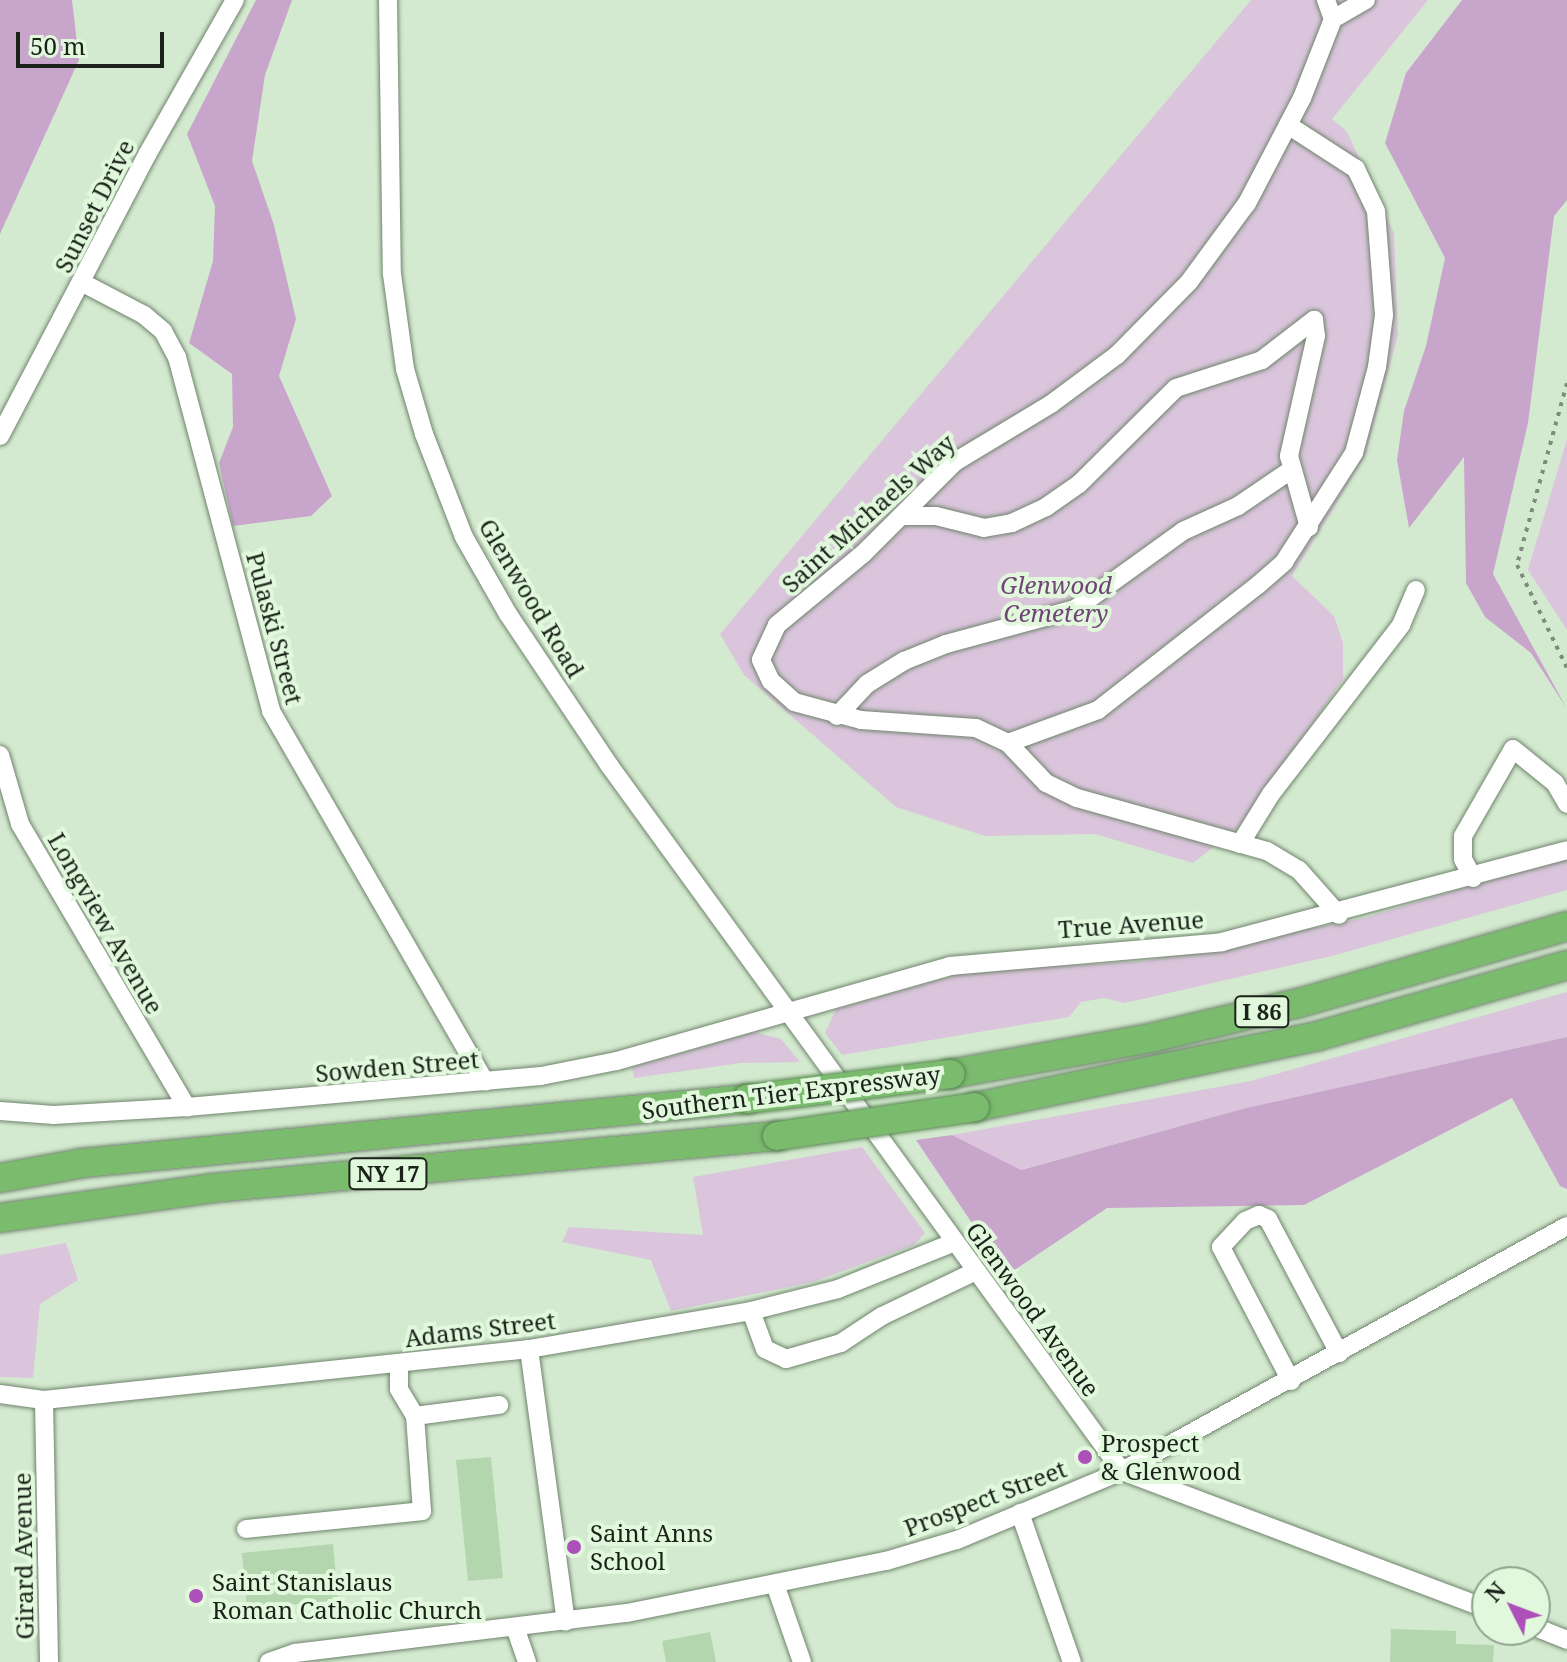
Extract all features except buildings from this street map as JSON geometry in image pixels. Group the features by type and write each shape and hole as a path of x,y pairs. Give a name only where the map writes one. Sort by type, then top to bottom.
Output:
{"highway":[{"name":"Southern Tier Expressway","path":"0,1178 83,1163 747,1099 950,1074 1155,1037 1299,1003 1567,926"},
{"name":"Southern Tier Expressway","path":"0,1218 213,1188 777,1136 975,1107 1318,1036 1567,965"},
{"path":"0,1161 83,1163"}],"street":[{"name":"Sunset Drive","path":"0,436 235,0"},
{"name":"Glenwood Road","path":"388,0 392,274 405,369 464,537 508,614 609,765 791,1013"},
{"path":"1326,0 1333,19 1366,0"},
{"name":"Saint Michaels Way","path":"1333,19 1288,125 1247,203 1189,282 1117,355 1051,404 955,462 904,516 777,625 766,643 761,660 771,681 794,702 837,716 976,728 1008,743 1036,775 1077,798 1267,851 1299,870 1339,915"},
{"path":"1008,743 1098,710 1154,670 1284,562 1354,453 1377,367 1384,315 1376,211 1367,188 1340,154 1288,125"},
{"name":"Pulaski Street","path":"81,282 144,315 163,331 177,357 275,721 485,1082"},
{"path":"904,516 936,516 984,528 1012,523 1046,507 1079,484 1176,388 1262,360 1314,320 1316,336 1291,443 1291,470 1309,527"},
{"path":"837,716 867,684 904,661 946,644 1075,609 1183,531 1238,506 1291,470"},
{"path":"1240,844 1271,794 1401,625 1416,590"},
{"path":"1473,878 1463,859 1463,836 1513,749 1555,783 1567,804"},
{"name":"Longview Avenue","path":"0,755 20,824 187,1107"},
{"name":"True Avenue","path":"791,1013 950,966 1047,954 1181,948 1339,915 1567,850"},
{"name":"Sowden Street","path":"0,1111 54,1115 485,1082 617,1061 791,1013"},
{"name":"Glenwood Avenue","path":"791,1013 1122,1471"},
{"path":"1291,1381 1221,1247 1245,1221 1259,1215 1268,1219 1339,1353"},
{"name":"Prospect Street","path":"269,1662 295,1653 566,1622 886,1561 957,1540 1122,1471 1291,1381 1567,1226"},
{"name":"Adams Street","path":"0,1394 44,1400 529,1349 751,1311 838,1289 955,1242"},
{"path":"751,1311 765,1349 786,1359 841,1343 882,1316 976,1271"},
{"path":"529,1349 566,1622"},
{"path":"246,1529 422,1511 415,1416 399,1389 399,1364"},
{"name":"Girard Avenue","path":"44,1400 49,1662"},
{"path":"415,1416 499,1405"},
{"path":"1122,1471 1471,1603"},
{"path":"1020,1513 1072,1662"},
{"path":"775,1584 802,1662"},
{"path":"516,1630 527,1662"}],"path":[{"path":"1567,383 1517,565 1567,668"}],"green space":[{"name":"Glenwood Cemetery","path":"1251,0 1428,0 1332,119 1347,132 1394,233 1398,335 1365,457 1292,576 1334,616 1343,643 1343,679 1244,823 1193,863 1095,834 985,836 896,807 744,675 720,634"},
{"path":"1567,439 1567,630 1528,570"},
{"path":"1567,857 1567,890 1332,956 1125,1003 1104,998 1081,1002 1069,1017 842,1055 825,1033 836,1009 971,971 1144,961 1364,918"},
{"path":"1567,992 1567,1037 1246,1108 1020,1170 952,1135 1251,1081"},
{"path":"755,1032 781,1039 800,1062 741,1063 634,1078 632,1067"},
{"path":"862,1147 925,1233 914,1245 813,1282 671,1311 651,1260 562,1242 569,1227 703,1235 693,1177"},
{"path":"66,1243 78,1280 40,1304 33,1378 0,1377 0,1255"}],"shaded area":[{"path":"0,0 72,0 79,60 0,234"},
{"path":"256,0 292,0 265,75 252,161 274,225 296,319 279,376 332,496 311,516 233,526 219,463 233,427 232,374 189,343 213,261 215,206 187,134"},
{"path":"1462,0 1567,0 1567,200 1554,216 1528,423 1493,574 1567,709 1531,653 1485,617 1466,583 1464,457 1409,528 1397,460 1404,411 1426,346 1445,258 1385,143 1406,73"},
{"path":"1567,1037 1567,1189 1560,1186 1512,1098 1304,1205 1107,1208 1007,1275 916,1140 952,1135 1021,1170 1246,1108"}],"place":[{"name":"Prospect & Glenwood","path":"1085,1457"},
{"name":"Saint Anns School","path":"574,1547"},
{"name":"Saint Stanislaus Roman Catholic Church","path":"196,1596"}]}
